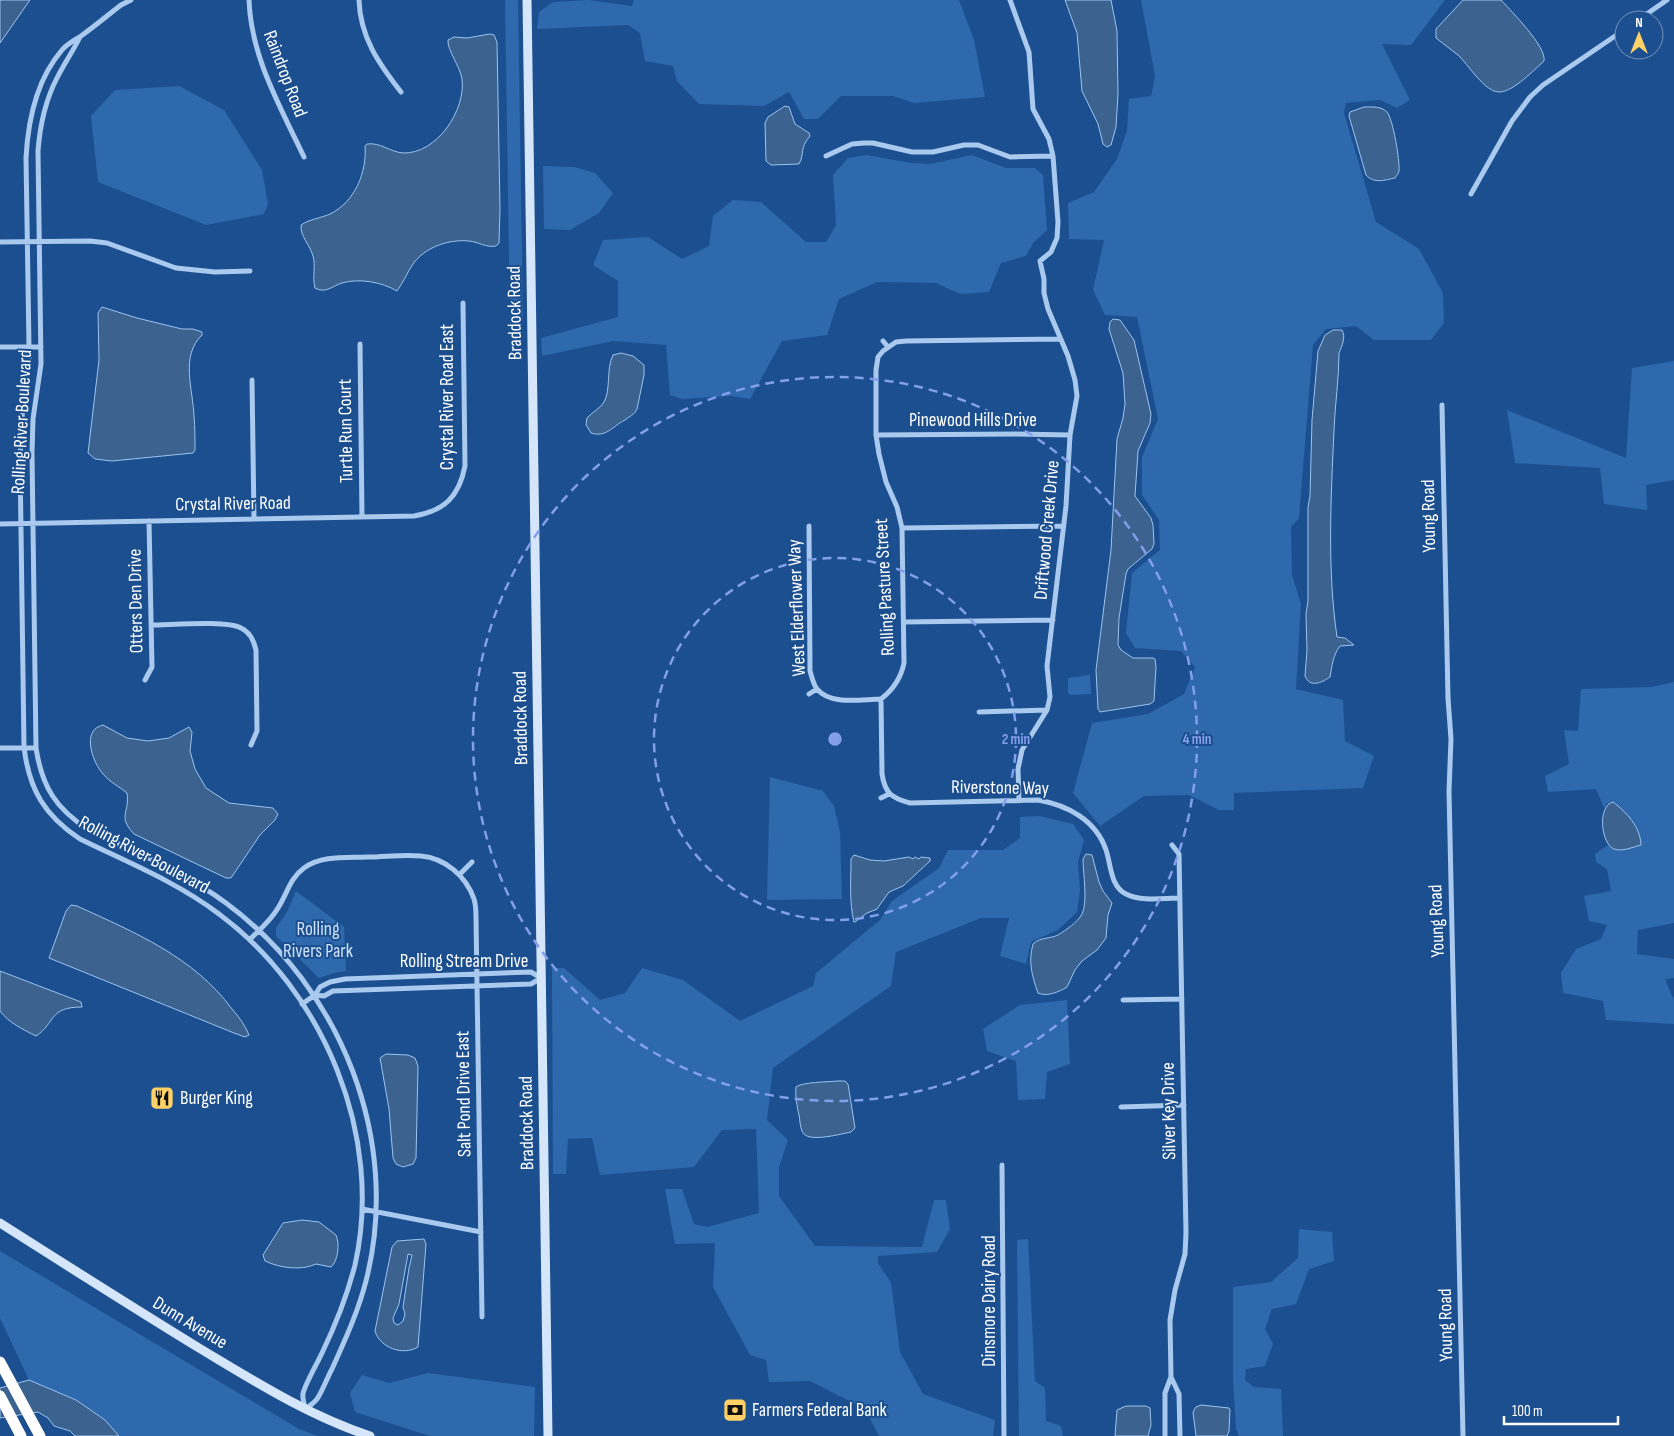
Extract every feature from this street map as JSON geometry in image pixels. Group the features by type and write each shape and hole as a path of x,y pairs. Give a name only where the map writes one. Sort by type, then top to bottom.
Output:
{"highway":[{"path":"0,1362 40,1436"},
{"path":"0,1396 21,1436"}],"street":[{"name":"Rolling River Boulevard","path":"131,0 121,5 63,48 50,66 34,102 27,137 29,367 20,428 24,748 32,787 51,815 66,830 80,839 175,885 219,913 250,939 280,972 302,1004 321,1035 345,1090 353,1119 361,1176 362,1209 358,1251 349,1290 341,1313 303,1394 305,1410"},
{"name":"Raindrop Road","path":"249,0 252,35 257,52 304,157"},
{"path":"359,0 362,24 372,52 401,92"},
{"name":"Braddock Road","path":"527,0 548,1436"},
{"path":"826,156 852,144 873,143 912,152 933,152 964,145 978,146 1010,157 1053,156 1049,139 1033,109 1028,52 1010,0"},
{"path":"1652,10 1667,0"},
{"name":"Rolling River Boulevard","path":"80,36 48,97 41,126 38,151 41,364 33,428 32,453 36,748 43,779 51,794 62,809 76,822 176,872 226,903 260,931 295,969 315,995 348,1058 360,1092 373,1148 376,1212 370,1265 363,1294 351,1328 317,1400 305,1410"},
{"path":"1471,194 1512,121 1530,97 1543,85 1614,37"},
{"name":"Driftwood Creek Drive","path":"1019,801 1018,769 1022,750 1047,710 1050,697 1048,666 1064,526 1070,435 1077,396 1075,380 1068,356 1048,309 1040,261 1051,252 1057,238 1058,222 1053,156"},
{"path":"0,242 90,241 107,243 161,264 195,271 250,271"},
{"name":"Crystal River Road East","path":"458,489 465,466 463,303"},
{"path":"883,341 888,347 896,342 906,341 1060,339"},
{"name":"Turtle Run Court","path":"360,344 362,517"},
{"path":"0,346 41,346"},
{"name":"Rolling Pasture Street","path":"882,699 889,693 901,676 904,663 902,528 897,507 886,482 876,435 876,370 878,357 888,347"},
{"path":"252,380 254,519"},
{"name":"Young Road","path":"1442,404 1448,698 1451,739 1449,791 1463,1436"},
{"name":"Pinewood Hills Drive","path":"876,435 1070,435"},
{"name":"Crystal River Road","path":"0,524 414,516 428,514 444,505 458,489"},
{"name":"Otters Den Drive","path":"145,680 152,667 149,520"},
{"name":"West Elderflower Way","path":"809,526 810,671 813,683 817,689"},
{"path":"902,528 1064,526"},
{"path":"904,622 1053,620"},
{"path":"151,625 227,624 243,628 249,634 256,650 257,731 251,745"},
{"path":"809,694 817,689 825,696 837,699 882,699 882,774 884,785 889,794 881,798"},
{"path":"979,712 1047,710"},
{"path":"0,748 36,748"},
{"name":"Riverstone Way","path":"889,794 899,800 910,803 1038,800 1055,803 1077,813 1094,829 1106,849 1111,872 1116,884 1124,894 1145,899 1180,898"},
{"name":"Silver Key Drive","path":"1165,1436 1165,1394 1171,1377 1170,1320 1175,1290 1186,1247 1179,854 1172,845"},
{"path":"250,939 260,931 278,909 288,885 298,873 306,866 324,859 421,856 439,861 460,874 472,862"},
{"name":"Salt Pond Drive East","path":"460,874 474,900 476,918 482,1317"},
{"name":"Rolling Stream Drive","path":"302,1004 315,995 320,987 330,982 344,979 531,972 541,978 531,984 333,991 324,996 315,995"},
{"path":"1123,1000 1182,999"},
{"path":"1120,1107 1184,1105"},
{"name":"Dinsmore Dairy Road","path":"1002,1165 1004,1436"},
{"path":"362,1209 481,1232"},
{"name":"Dunn Avenue","path":"0,1223 249,1378 305,1410 348,1429 370,1436"},
{"name":"Silver Key Drive","path":"1171,1377 1179,1394 1180,1436"}],"green space":[{"path":"505,0 518,0 523,321 510,323"},
{"path":"588,0 632,6 634,0 959,0 974,40 985,97 914,103 893,96 841,96 818,119 804,119 789,92 764,106 699,104 677,81 673,66 645,61 640,33 628,25 537,29 539,12 553,2"},
{"path":"1141,0 1445,0 1411,45 1382,44 1410,100 1397,108 1380,100 1346,103 1344,113 1376,222 1419,249 1443,293 1444,323 1431,340 1374,340 1356,326 1326,329 1313,345 1299,518 1291,527 1292,575 1301,604 1296,689 1343,700 1345,741 1374,756 1363,788 1234,793 1234,810 1219,810 1189,795 1144,796 1100,826 1073,793 1092,723 1148,714 1184,694 1195,667 1181,651 1135,648 1126,633 1132,573 1160,550 1159,520 1142,495 1142,457 1158,419 1137,317 1105,315 1093,290 1104,240 1069,239 1068,203 1094,192 1117,159 1127,131 1129,99 1151,96 1155,76"},
{"path":"179,86 224,110 262,170 268,204 264,214 206,225 98,182 91,116 115,90"},
{"path":"866,155 911,163 930,164 972,155 1006,168 1035,168 1043,175 1047,230 1033,243 1026,256 1001,263 989,292 960,294 936,283 877,282 839,299 827,335 782,341 750,399 730,396 682,399 670,395 666,345 613,341 542,356 541,338 618,317 618,281 593,265 603,240 648,237 682,259 709,246 713,216 733,200 761,202 806,242 826,242 836,225 833,175 848,158"},
{"path":"543,166 574,167 595,173 613,193 599,213 570,230 544,229"},
{"path":"1674,361 1674,480 1646,485 1647,510 1604,504 1600,468 1515,463 1507,410 1626,458 1632,368"},
{"path":"1090,675 1091,694 1070,695 1068,693 1068,678"},
{"path":"1674,682 1674,923 1638,930 1637,954 1674,959 1674,978 1665,979 1674,998 1674,1024 1606,1020 1603,1001 1563,993 1561,973 1576,949 1601,939 1607,925 1589,921 1584,896 1611,891 1607,869 1596,862 1595,854 1608,845 1615,850 1625,849 1608,803 1604,808 1596,789 1548,792 1545,776 1569,764 1564,730 1578,731 1581,689 1652,687"},
{"path":"770,777 823,791 834,806 840,832 842,899 767,900"},
{"path":"1039,816 1073,824 1084,840 1078,862 1080,890 1077,912 1058,930 1031,942 1026,964 1000,956 1009,918 981,918 896,952 891,986 773,1068 767,1120 788,1140 779,1167 779,1196 815,1246 922,1247 934,1200 946,1200 950,1229 937,1252 878,1256 878,1263 891,1283 900,1352 923,1394 995,1420 993,1436 879,1436 865,1409 810,1381 769,1382 766,1360 750,1355 713,1287 715,1243 675,1244 665,1189 682,1189 694,1224 707,1227 759,1213 756,1129 722,1130 694,1167 600,1175 592,1138 568,1139 566,1174 553,1174 552,968 564,968 600,1000 625,993 642,968 683,980 740,1021 813,986 816,973 880,920 892,901 939,868 948,850 1003,850 1020,838 1020,817"},
{"name":"Rolling Rivers Park","path":"296,891 344,927 346,971 319,978 276,936 276,928 287,912"},
{"path":"1067,1000 1070,1064 1047,1072 1045,1099 1018,1100 1016,1061 987,1051 983,1029 1020,1005"},
{"path":"1299,1229 1332,1232 1334,1261 1309,1269 1296,1304 1272,1309 1265,1329 1273,1344 1265,1366 1246,1369 1245,1380 1254,1387 1281,1389 1283,1436 1239,1436 1236,1429 1233,1380 1233,1287 1271,1282 1298,1258"},
{"path":"1028,1239 1035,1381 1045,1388 1046,1421 1061,1426 1063,1436 1019,1436 1017,1240"},
{"path":"0,1251 299,1429 318,1436 119,1436 105,1420 76,1400 29,1380 0,1318"},
{"path":"428,1373 535,1387 534,1436 430,1436 355,1412 350,1393 362,1375 389,1383"}],"shaded area":[{"path":"0,0 30,0 0,43"},
{"path":"1065,0 1111,0 1117,31 1118,94 1116,127 1111,145 1107,147 1103,144 1098,124 1082,91 1077,33"},
{"path":"1463,0 1501,0 1534,38 1540,47 1544,61 1524,80 1506,91 1494,91 1489,88 1458,55 1436,38 1436,29"},
{"path":"494,35 497,42 499,243 496,246 486,246 476,242 454,241 438,245 418,258 397,291 384,285 363,281 342,283 326,290 315,288 313,256 302,233 301,225 339,209 353,194 364,166 365,146 367,144 376,144 403,153 427,146 438,138 454,116 462,91 461,74 449,48 448,40 454,37 467,38"},
{"path":"785,106 789,107 795,124 809,133 810,136 804,144 799,164 771,165 766,161 765,123 768,117"},
{"path":"1364,107 1382,109 1389,116 1394,131 1398,159 1399,171 1395,178 1372,180 1366,175 1349,116 1350,112"},
{"path":"102,307 137,318 202,332 191,353 189,373 195,429 195,450 193,453 112,461 95,459 88,453 99,360 98,313"},
{"path":"1113,319 1120,320 1134,340 1151,414 1150,423 1138,451 1135,496 1151,518 1154,544 1152,549 1128,569 1126,574 1119,618 1118,645 1121,650 1133,658 1155,659 1156,667 1154,701 1150,704 1100,712 1098,709 1096,670 1111,550 1117,439 1125,404 1123,373 1109,329 1110,322"},
{"path":"1333,330 1342,330 1344,336 1339,353 1334,430 1331,533 1332,585 1337,637 1345,638 1354,645 1340,646 1334,657 1330,677 1313,683 1307,680 1305,676 1308,601 1308,507 1312,420 1318,351 1325,335"},
{"path":"621,353 633,356 644,365 644,375 637,409 635,413 609,431 601,434 591,433 586,425 587,418 604,402 613,355"},
{"path":"103,725 127,738 148,741 169,738 189,727 192,732 190,751 195,769 206,788 229,803 273,808 278,814 275,820 260,835 231,878 226,878 134,834 126,823 125,818 127,793 101,772 92,753 92,734 96,728"},
{"path":"1613,802 1632,820 1638,832 1641,845 1620,850 1614,849 1606,840 1603,817 1608,805"},
{"path":"1086,854 1092,855 1099,882 1112,903 1108,915 1106,938 1097,950 1082,961 1075,970 1067,987 1049,994 1038,993 1031,969 1033,944 1039,940 1058,935 1075,923 1082,914 1085,895 1083,859"},
{"path":"854,855 870,860 884,861 909,857 919,859 921,857 930,858 930,861 903,886 889,892 877,909 854,922 851,907 851,859"},
{"path":"71,905 77,906 141,936 181,960 217,991 239,1018 249,1035 245,1037 234,1033 49,958 66,911"},
{"path":"0,971 81,1002 82,1007 63,1010 58,1013 36,1036 12,1023 0,1011"},
{"path":"386,1054 408,1055 415,1058 418,1066 416,1158 413,1164 403,1167 396,1164 393,1158 389,1109 380,1058"},
{"path":"845,1081 848,1084 855,1128 851,1132 834,1136 813,1137 804,1134 801,1128 796,1101 796,1087 809,1083"},
{"path":"302,1220 319,1222 336,1235 338,1252 331,1267 316,1264 290,1268 265,1261 263,1255 283,1223"},
{"path":"424,1239 426,1244 418,1347 406,1351 387,1346 375,1331 392,1247 397,1241","holes":["408,1254 412,1255 403,1307 405,1314 403,1321 398,1325 394,1323 393,1318 399,1304"]},
{"path":"29,1380 76,1400 105,1420 119,1436 75,1436 70,1431 54,1426 48,1418 38,1412 0,1418 0,1388"},
{"path":"1201,1405 1229,1408 1229,1431 1227,1436 1196,1436 1193,1412 1196,1407"},
{"path":"1126,1406 1146,1406 1150,1408 1151,1425 1148,1436 1115,1436 1117,1410"}],"place":[{"name":"Burger King","path":"162,1098"},
{"name":"Farmers Federal Bank","path":"735,1410"}]}
